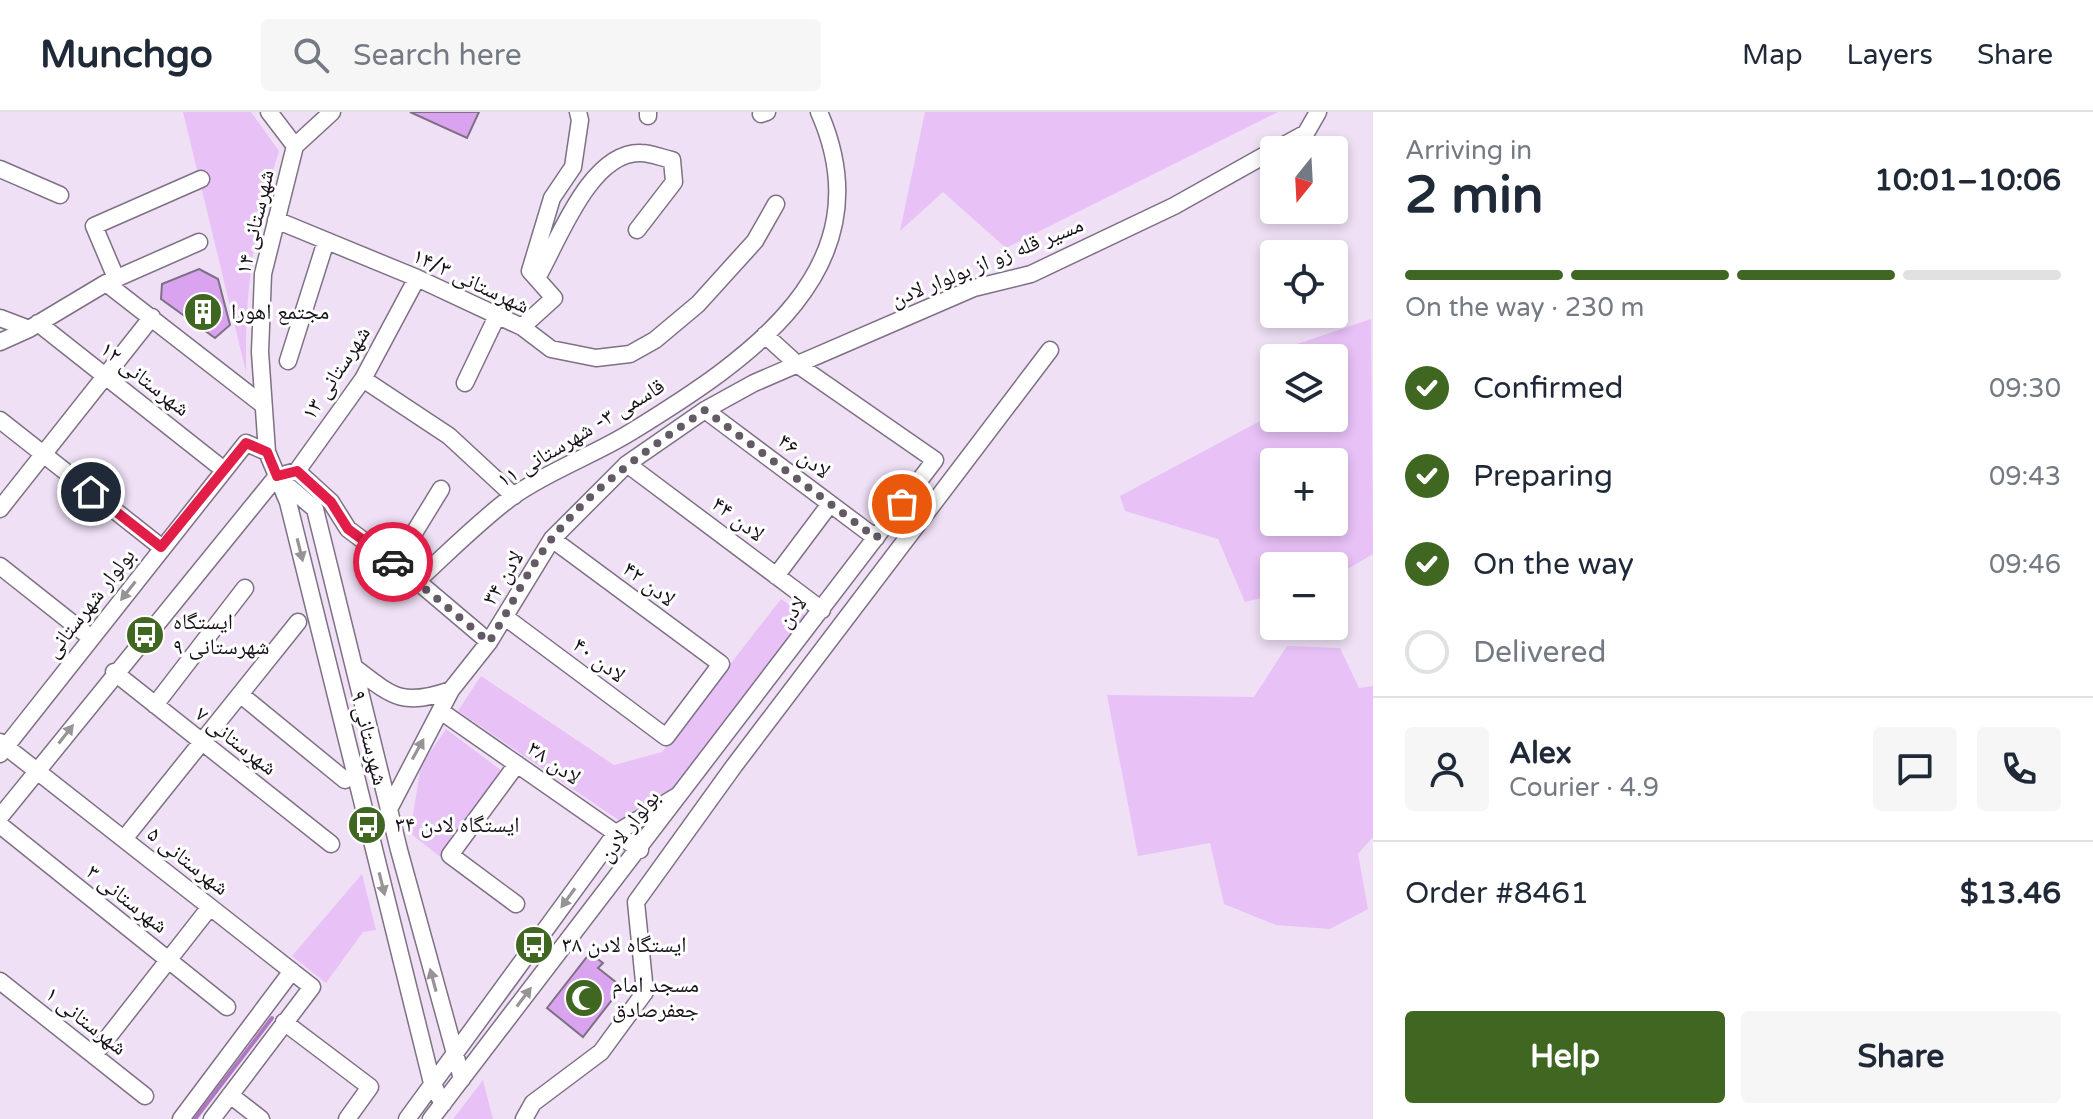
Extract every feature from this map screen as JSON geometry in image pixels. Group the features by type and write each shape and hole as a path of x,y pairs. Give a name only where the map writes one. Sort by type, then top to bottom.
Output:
{"street":[{"path":"269,112 295,146 332,112"},
{"path":"522,327 554,298 530,271 552,198 573,167 580,120 578,112"},
{"name":"قاسمی ۳- شهرستانی ۱۱","path":"417,581 514,496 630,433 765,335 799,302 828,253 839,207 838,165 819,112"},
{"name":"مسیر قله زو از بولوار لادن","path":"1300,136 1306,133 1318,112"},
{"name":"شهرستانی ۱۴","path":"267,452 263,405 263,274 295,146"},
{"path":"537,278 579,197 617,158 640,153 672,160 674,182 637,230"},
{"name":"مسیر قله زو از بولوار لادن","path":"798,365 974,288 1031,274 1174,206 1260,158"},
{"path":"0,169 60,195"},
{"path":"201,179 94,226 111,280 152,317 263,405"},
{"name":"شهرستانی ۱۴/۳","path":"276,220 417,278 522,327 551,349 596,358 630,354 655,340 729,273 755,241 776,204"},
{"path":"288,361 326,241"},
{"path":"0,342 111,280 199,242"},
{"name":"شهرستانی ۱۳","path":"297,471 363,379 417,278"},
{"path":"465,383 497,316"},
{"path":"0,509 152,317"},
{"name":"شهرستانی ۱۲","path":"0,318 33,326 105,376 224,470"},
{"path":"765,335 798,365"},
{"path":"524,1119 533,1103 601,1052 645,992 636,902 743,754 1050,350"},
{"name":"لادن ۳۴","path":"389,809 451,690 489,642 552,539 627,464 705,410 754,383 798,365"},
{"name":"لادن","path":"685,791 935,460 798,365"},
{"path":"363,379 449,436 514,496"},
{"name":"لادن ۴۶","path":"705,410 876,538"},
{"path":"0,420 161,547"},
{"name":"بولوار شهرستانی","path":"2,748 246,443 267,452"},
{"name":"شهرستانی ۹","path":"267,452 288,502 432,1083 443,1104"},
{"name":"لادن ۴۴","path":"627,464 822,610"},
{"path":"0,817 114,672 277,476 297,471 331,502 348,529 417,581 489,642"},
{"path":"277,476 315,509 389,809 453,1055 462,1079"},
{"path":"395,564 441,489"},
{"path":"776,576 830,504"},
{"name":"لادن ۴۲","path":"552,539 721,664 666,737"},
{"path":"0,566 91,638"},
{"path":"155,705 245,588"},
{"name":"لادن ۴۰","path":"505,617 666,737"},
{"path":"124,839 298,622"},
{"path":"354,667 384,690 406,699 416,701 451,690"},
{"name":"شهرستانی ۷","path":"114,672 331,844"},
{"path":"241,695 345,780"},
{"name":"لادن ۳۸","path":"442,712 640,850"},
{"name":"شهرستانی ۵","path":"2,748 37,770 312,987 284,1022"},
{"path":"516,904 450,855 517,764"},
{"name":"بولوار لادن","path":"407,1119 616,833 685,791"},
{"name":"بولوار لادن","path":"431,1119 685,791"},
{"name":"شهرستانی ۳","path":"0,825 227,1007"},
{"path":"94,1055 210,907"},
{"path":"181,1119 292,971"},
{"name":"شهرستانی ۱","path":"0,981 145,1096"},
{"path":"212,1119 284,1022 370,1087 347,1119"},
{"path":"230,1095 261,1119"}],"shaded area":[{"path":"183,112 251,112 279,151 252,260 246,372"},
{"path":"925,112 1278,112 1006,248 943,192 900,231"},
{"path":"1371,319 1373,554 1348,569 1348,552 1260,552 1260,598 1245,602 1218,539 1125,511 1120,496 1260,421 1260,432 1348,432 1348,344 1297,344"},
{"path":"781,599 810,619 698,769 658,804 620,821 458,711 481,676 614,765 662,752"},
{"path":"1287,646 1340,648 1359,688 1373,686 1373,837 1358,854 1368,909 1330,929 1276,925 1224,904 1210,843 1138,856 1107,695 1254,697"},
{"path":"446,729 506,774 443,859 410,833 421,765"},
{"path":"362,874 376,930 363,932 326,983 292,956"},
{"path":"483,1080 493,1119 453,1119"}],"building":[{"path":"410,112 479,112 467,138"},
{"name":"مجتمع اهورا","path":"199,269 218,279 230,325 215,338 161,299 162,284"},
{"name":"مسجد امام جعفرصادق","path":"590,953 603,963 598,968 622,987 583,1037 547,1008"}],"waterway":[{"path":"195,1119 272,1018"}],"way so far":[{"path":"393,562 489,642 552,539 583,504 627,464 705,410 876,538 902,504"}],"place":[{"name":"مجتمع اهورا","path":"203,312"},
{"name":"ایستگاه شهرستانی ۹","path":"145,635"},
{"name":"ایستگاه لادن ۳۴","path":"367,825"},
{"name":"ایستگاه لادن ۳۸","path":"534,945"},
{"name":"مسجد امام جعفرصادق","path":"584,998"}],"route":[{"path":"91,492 161,547 246,443 267,452 277,476 297,471 331,502 348,529 393,562"}]}
